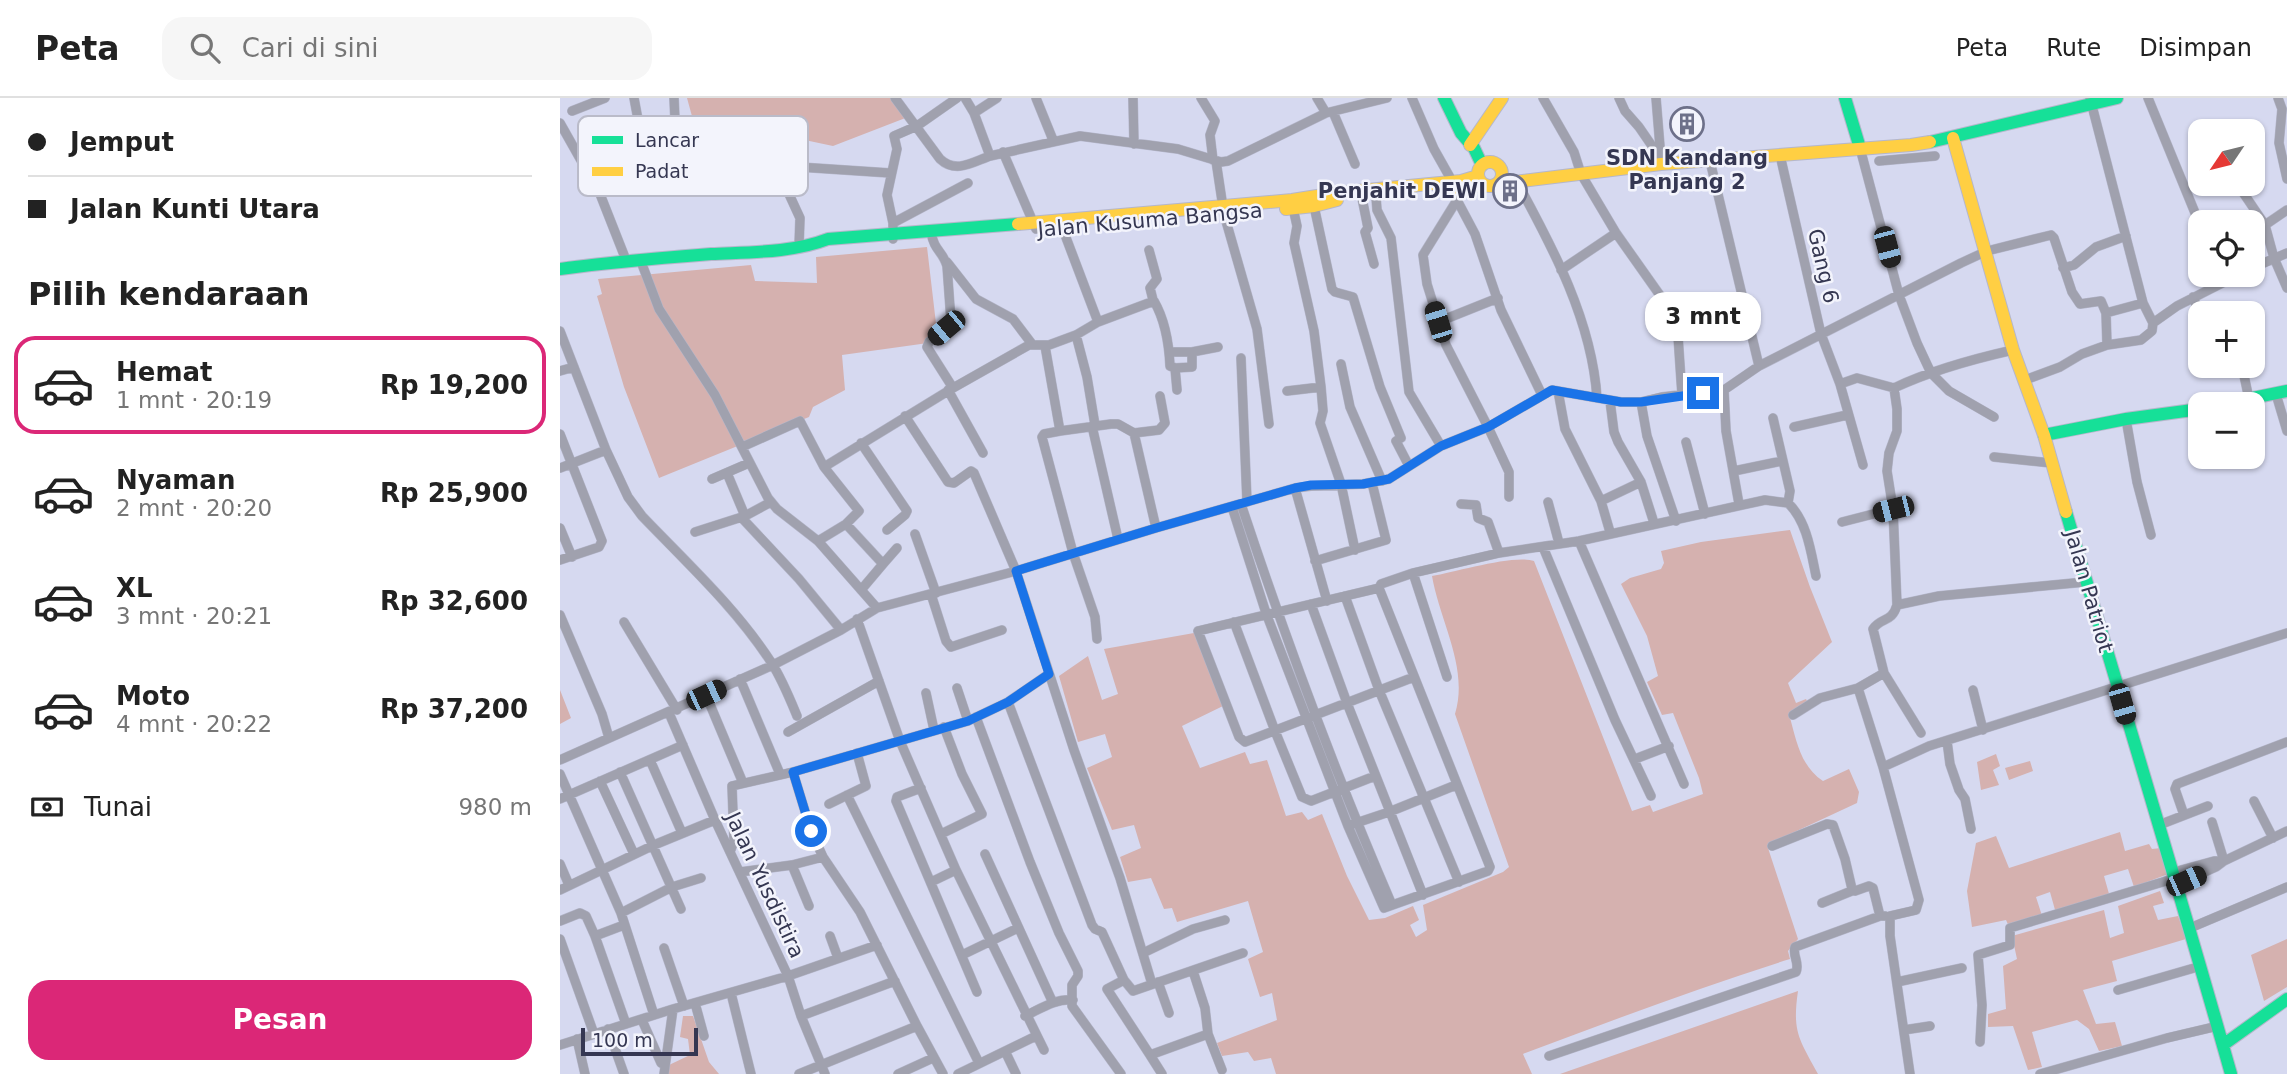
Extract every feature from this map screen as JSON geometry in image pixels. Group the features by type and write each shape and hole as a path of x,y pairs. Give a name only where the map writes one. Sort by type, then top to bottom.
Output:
{"street":[{"path":"572,111 605,98"},
{"path":"634,98 637,116"},
{"path":"674,98 675,116"},
{"path":"895,98 940,159 948,166 960,167 1003,152 1080,136 1178,149 1214,161 1228,161 1330,112 1385,98"},
{"path":"957,98 917,126 894,136 897,149 887,195 893,233 968,183"},
{"path":"965,98 974,113 990,156"},
{"path":"974,113 997,98"},
{"path":"1036,98 1053,140"},
{"path":"1133,98 1134,144"},
{"path":"1201,98 1214,121 1210,135 1214,161 1224,210 1257,329 1269,424"},
{"path":"1317,98 1330,112 1355,164"},
{"path":"1412,98 1434,149 1456,188 1502,310 1542,395"},
{"path":"1444,98 1461,133 1487,171 1502,177 1498,184 1661,162 1710,161 1911,145 1953,138 2090,102 2117,98"},
{"path":"1543,98 1574,152 1581,174 1616,233 1670,308 1678,336 1682,395"},
{"path":"1619,98 1625,111 1639,127 1661,162"},
{"path":"1656,98 1661,162"},
{"path":"1844,98 1899,295 1931,373 1949,391 1994,417"},
{"path":"2148,98 2194,210"},
{"path":"2278,98 2282,109 2279,143 2287,179"},
{"path":"1472,146 1497,100"},
{"path":"2025,380 2107,345 2141,340 2152,331 2153,323 2143,303 2090,102"},
{"path":"560,123 578,155"},
{"name":"Jalan Patriot","path":"1953,138 2013,350 2044,435 2116,686 2193,926 2201,966 2231,1074"},
{"path":"1911,145 1911,159"},
{"path":"1003,152 1034,226"},
{"name":"Gang 6","path":"1780,155 1821,334 1840,384 1863,466"},
{"path":"1879,161 1935,156"},
{"path":"1710,161 1759,366"},
{"path":"808,168 890,173"},
{"path":"1487,171 1522,181"},
{"name":"Jalan Kusuma Bangsa","path":"1224,210 1292,200 1456,188 1487,171"},
{"path":"1522,181 1561,270 1590,347 1597,398"},
{"path":"1456,188 1423,255 1427,284 1446,345 1509,472 1509,497"},
{"name":"Jalan Kusuma Bangsa","path":"560,268 799,246 828,239 893,233 932,235 1179,213 1293,208 1314,206 1336,196 1376,197 1414,189"},
{"path":"600,196 615,227 626,260"},
{"path":"790,196 800,218 799,246"},
{"path":"1376,197 1377,210 1391,238 1409,392 1441,446"},
{"path":"1362,198 1368,228 1364,232 1374,264"},
{"path":"1314,206 1332,289 1353,297 1380,387 1401,438 1396,441 1409,466"},
{"path":"1293,208 1297,226 1294,243 1314,331 1323,411 1320,424 1341,484 1354,550"},
{"path":"2287,210 2265,225 2274,258 2287,288"},
{"name":"Jalan Kusuma Bangsa","path":"1034,226 1062,228 1083,221"},
{"path":"1062,228 1098,323"},
{"path":"1561,270 1616,233"},
{"path":"932,235 934,247 976,299 1013,319 1032,344"},
{"path":"560,760 773,665 877,608 1016,571 1295,488 1377,482 1393,477 1441,446 1488,427 1552,390 1610,401 1641,402 1724,390 1759,366 1987,251 2051,235 2078,302 2082,304 2101,301 2106,313 2107,345"},
{"path":"2063,268 2074,265 2096,247 2126,236"},
{"path":"1149,250 1157,279 1150,288 1159,309 1170,366 1192,367 1192,352"},
{"path":"2265,262 2287,253"},
{"path":"640,259 659,309 715,395 771,502 818,541 877,608"},
{"path":"946,261 951,323 928,343 927,347 983,453"},
{"path":"2153,323 2210,287"},
{"path":"1438,322 1498,298"},
{"path":"824,467 905,416 1032,344 1045,346 1076,335 1153,300"},
{"path":"2106,313 2143,303"},
{"path":"560,331 605,448 635,508 719,597 757,642 773,665 797,716"},
{"path":"1076,335 1087,377 1093,426 1118,539"},
{"path":"1045,346 1060,431"},
{"path":"1169,352 1192,352 1218,347"},
{"path":"1840,384 1857,378 1894,388 1931,373 2013,350"},
{"path":"1241,358 1240,504 1266,613 1352,824 1392,905 1488,871 1490,867 1379,588"},
{"path":"1315,561 1386,540 1377,482 1350,407 1341,364"},
{"path":"560,371 574,367"},
{"path":"1175,368 1177,390"},
{"path":"1287,391 1321,387"},
{"path":"1894,388 1897,431 1889,453 1887,471 1893,509 1897,605 1892,617 1873,629 1884,673 1921,733"},
{"path":"1724,390 1726,431 1739,504"},
{"path":"1558,391 1565,429 1601,501 1610,532"},
{"path":"2281,393 2287,431"},
{"path":"1097,639 1095,617 1073,554 1042,437 1044,434 1060,431 1118,424 1133,433 1159,430 1163,428 1164,420 1160,396"},
{"path":"1610,401 1618,442 1641,482 1654,523"},
{"path":"1641,402 1647,436 1676,521"},
{"path":"2044,435 2188,411"},
{"path":"1794,427 1847,415"},
{"path":"905,416 948,482 954,483 970,472 975,473 1016,571 1143,953 1169,1013"},
{"path":"1773,418 1790,491 1788,503"},
{"path":"2126,419 2137,482 2151,535"},
{"path":"742,447 800,421 824,467 858,508 858,512 846,524 818,541"},
{"path":"1133,433 1156,528"},
{"path":"560,434 567,461 602,541 601,546 560,560"},
{"path":"1686,442 1705,514"},
{"path":"861,443 907,511 887,530"},
{"path":"560,468 567,461 605,448"},
{"path":"1994,457 2051,463"},
{"path":"1734,471 1782,461"},
{"path":"712,479 749,463"},
{"path":"727,473 743,516 841,629"},
{"path":"1601,501 1641,482"},
{"path":"1295,488 1328,601"},
{"path":"1414,677 1275,732 1248,741 1240,740 1198,631 1379,588 1381,584 1413,573 1499,553 1578,541 1765,500 1788,503 1800,518 1811,547 1816,576"},
{"path":"695,532 743,516 771,502"},
{"path":"1548,502 1559,543"},
{"path":"1240,504 1310,716"},
{"path":"1461,504 1476,505 1478,518 1488,522 1499,553"},
{"path":"1842,522 1893,509"},
{"path":"846,524 883,564"},
{"path":"560,528 572,557"},
{"path":"915,534 946,641 951,647 1002,630"},
{"path":"1578,541 1684,784"},
{"path":"1543,547 1615,720 1651,796"},
{"path":"861,590 897,548"},
{"path":"1413,573 1447,677"},
{"path":"1897,605 1939,596 2085,582"},
{"path":"1345,596 1379,690 1459,882"},
{"path":"1311,604 1423,895"},
{"path":"560,615 603,714 609,738"},
{"path":"857,619 900,741 989,941 1044,1050"},
{"name":"Jalan Yusdistira","path":"624,622 673,711 683,745 788,976 801,1016 824,1069"},
{"path":"1234,622 1301,797 1311,802 1375,776"},
{"path":"1883,767 1929,746 2287,633"},
{"path":"1793,715 1821,698 1858,688 1884,673"},
{"path":"730,852 734,843 731,787 793,772 972,719 1008,702 1049,674"},
{"path":"740,679 780,774"},
{"path":"788,732 879,681"},
{"path":"957,688 1059,933 1079,971 1072,984 1074,1010 1121,1074"},
{"path":"1549,1056 1796,972 1798,965 1793,950 1795,947 1885,916 1916,910 1919,900 1883,767 1858,688"},
{"path":"1973,690 1983,730"},
{"path":"926,693 934,730"},
{"path":"706,695 743,783"},
{"path":"1008,702 1092,925 1102,932 1124,980 1133,991 1243,953"},
{"path":"941,834 982,814 962,774 944,727"},
{"path":"1947,741 1950,764 1965,799 1971,829"},
{"path":"2184,815 2175,789 2177,784 2287,741"},
{"path":"565,796 683,745"},
{"path":"1634,759 1669,746"},
{"path":"829,804 867,784 857,753"},
{"path":"650,760 682,833"},
{"path":"620,772 681,909"},
{"path":"793,772 811,831 823,857 852,899 943,1074"},
{"path":"560,774 565,796 621,914 654,1015"},
{"path":"600,781 634,854"},
{"path":"1352,824 1456,785"},
{"path":"921,788 896,800 977,992"},
{"path":"847,795 979,1063"},
{"path":"2254,801 2273,838"},
{"path":"2161,824 2208,806"},
{"path":"560,864 565,887 715,820"},
{"path":"2212,822 2224,861"},
{"path":"1772,846 1827,824 1833,825 1854,890"},
{"path":"1980,1042 1982,1005 1979,954 2010,944 2009,930 2012,927 2216,867 2287,831"},
{"path":"985,854 1053,1003"},
{"path":"740,872 792,865 823,857"},
{"path":"792,865 809,906"},
{"path":"930,882 956,870"},
{"path":"621,914 672,887 701,878"},
{"path":"1822,903 1854,890 1869,886 1873,888 1885,916 1892,948 1910,1074"},
{"path":"2193,926 2287,887"},
{"path":"560,921 580,913 585,914 626,1024"},
{"path":"1143,953 1193,929 1225,920"},
{"path":"595,936 624,925"},
{"path":"962,956 1018,928"},
{"path":"830,936 838,958"},
{"path":"560,939 594,1034"},
{"path":"560,1045 788,976 877,945"},
{"path":"664,948 684,1006"},
{"path":"2118,990 2201,966"},
{"path":"1896,982 1962,968"},
{"path":"1193,971 1205,1008 1208,1034 1222,1070"},
{"path":"1124,980 1108,989 1162,1074"},
{"path":"801,1016 895,981"},
{"path":"731,993 751,1074"},
{"path":"2223,1045 2287,999"},
{"path":"1025,1016 1053,1003 1073,1000"},
{"path":"695,1003 704,1036"},
{"path":"664,1074 673,1009"},
{"path":"642,1020 661,1063"},
{"path":"799,1074 824,1069 917,1026"},
{"path":"2040,1074 2218,1026"},
{"path":"1904,1030 1930,1027"},
{"path":"608,1029 624,1074"},
{"path":"1150,1055 1208,1034"},
{"path":"958,1074 1036,1036"},
{"path":"577,1039 585,1074"},
{"path":"1005,1051 1016,1074"},
{"path":"898,1074 933,1058"}],"shaded area":[{"path":"687,98 891,98 908,117 833,146 808,141 808,116 692,116"},
{"path":"927,247 937,332 928,343 842,355 845,390 813,407 809,417 659,478 624,387 597,296 602,294 598,279 751,265 755,281 817,283 816,257"},
{"path":"1790,530 1832,642 1788,683 1796,703 1806,699 1808,703 1789,714 1800,751 1815,775 1823,781 1849,769 1859,792 1857,803 1767,845 1798,939 1788,951 1790,959 1523,1054 1532,1074 1276,1074 1271,1058 1254,1061 1248,1052 1222,1056 1217,1043 1277,1020 1272,993 1260,997 1248,959 1263,952 1248,901 1177,922 1172,908 1164,909 1151,878 1128,882 1120,857 1141,848 1134,825 1112,830 1087,768 1112,757 1105,734 1078,742 1059,676 1088,656 1102,700 1118,694 1104,649 1194,633 1223,706 1182,726 1200,768 1245,752 1250,764 1267,760 1286,816 1302,812 1308,820 1322,814 1347,876 1369,920 1385,918 1413,906 1419,920 1410,925 1416,937 1427,930 1423,905 1503,872 1509,867 1455,714 1458,697 1456,662 1432,576 1499,562 1525,559 1534,561 1632,811 1650,805 1653,812 1703,794 1673,713 1662,715 1647,682 1658,676 1647,636 1621,584 1630,578 1661,569 1664,563 1661,551 1701,542"},
{"path":"560,690 571,718 560,724"},
{"path":"1996,754 2000,766 1993,770 1999,785 1981,790 1977,762"},
{"path":"2030,761 2033,771 2009,780 2005,768"},
{"path":"2120,832 2125,851 2149,844 2152,849 2161,848 2168,874 2134,887 2128,869 2104,876 2111,901 2057,917 2050,892 2036,897 2044,922 2011,931 2006,920 1972,927 1967,891 1976,843 1996,836 2009,868"},
{"path":"2160,891 2164,903 2153,906 2158,920 2178,916 2186,939 2112,961 2117,981 2083,990 2096,1024 2115,1022 2122,1046 2099,1051 2089,1029 2077,1020 2032,1032 2042,1067 2028,1070 2013,1026 1988,1027 1988,1014 2006,1009 2003,966 2017,959 2012,936 2104,910 2110,938 2124,933 2118,906"},
{"path":"2287,939 2287,987 2264,1001 2251,955"},
{"path":"1798,991 1796,1016 1799,1035 1818,1074 1560,1074"},
{"path":"683,1016 693,1016 709,1062 719,1074 668,1074 669,1065 690,1055 688,1039 680,1037"}],"traffic: fast":[{"path":"1444,98 1461,133 1474,148 1482,165"},
{"path":"1845,98 1860,148"},
{"path":"1930,142 2117,98"},
{"path":"560,269 785,249 828,239 1018,224"},
{"path":"2265,395 2287,391"},
{"path":"2044,435 2188,411"},
{"path":"2066,512 2231,1074"},
{"path":"2223,1045 2287,999"}],"traffic: slow":[{"path":"1470,145 1502,98"},
{"path":"1953,138 2013,350 2044,435 2066,512"},
{"path":"1498,184 1661,164 1930,142"},
{"path":"1490,162 1499,165 1502,174 1499,183 1490,186 1481,183 1478,174 1481,165 1490,162"},
{"path":"1018,224 1292,200 1461,181 1478,176"},
{"path":"1453,189 1483,185"},
{"path":"1286,209 1337,200"}],"place":[{"name":"SDN Kandang Panjang 2","path":"1687,124"},
{"name":"Penjahit DEWI","path":"1510,191"}],"route":[{"path":"811,831 793,772 968,721 1008,702 1049,674 1016,571 1295,488 1363,484 1389,479 1441,446 1488,427 1552,390 1621,402 1641,402 1703,393"}]}
